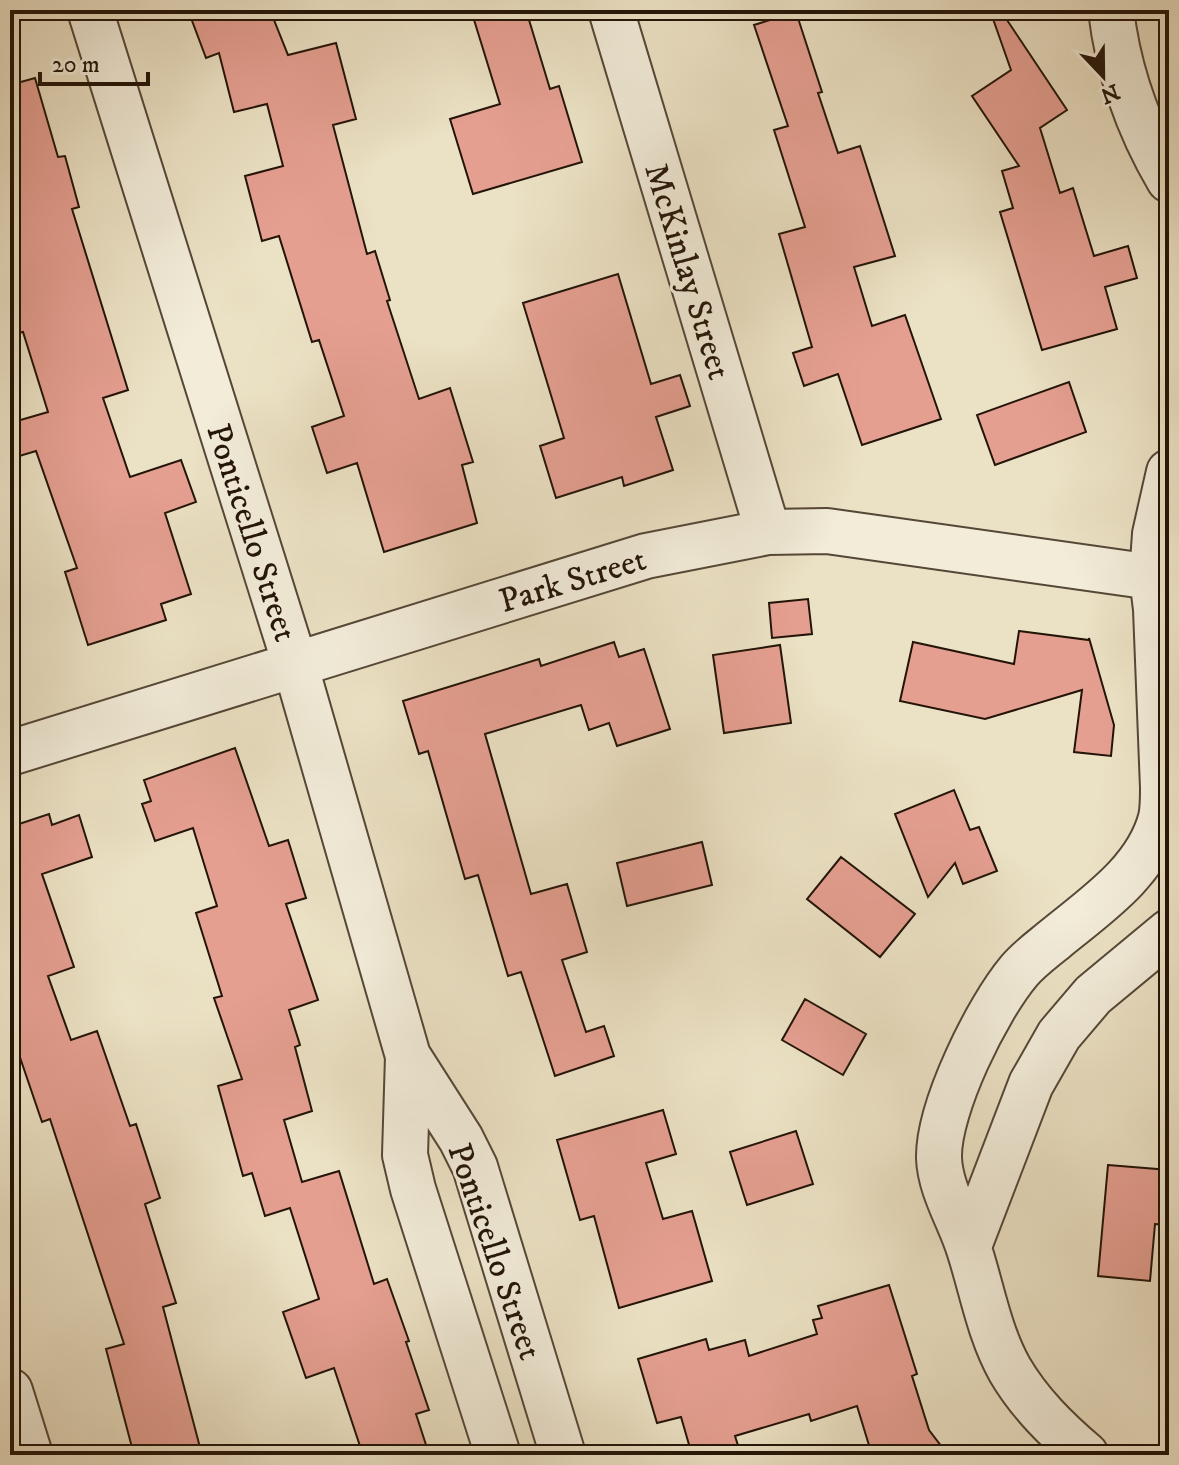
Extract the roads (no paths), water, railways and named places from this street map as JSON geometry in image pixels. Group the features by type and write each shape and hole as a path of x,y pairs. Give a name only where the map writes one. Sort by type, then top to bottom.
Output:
{"street":[{"name":"Ponticello Street","path":"90,10 295,664 408,1056 461,1139 475,1167 563,1455"},
{"name":"McKinlay Street","path":"611,10 768,532"},
{"path":"1111,10 1115,42 1127,88 1148,144 1169,180"},
{"path":"1086,1455 1047,1419 1009,1368 990,1321 969,1246 947,1192 939,1160 941,1129 970,1052 1020,969 1107,898 1153,840 1161,816 1163,788 1155,534 1169,472"},
{"name":"Park Street","path":"10,753 646,556 768,532 827,531 1159,608"},
{"path":"969,1246 1031,1084 1059,1035 1093,995 1169,932"},
{"name":"Ponticello Street","path":"408,1056 405,1155 417,1203 498,1455"},
{"path":"10,1391 30,1455"}]}
